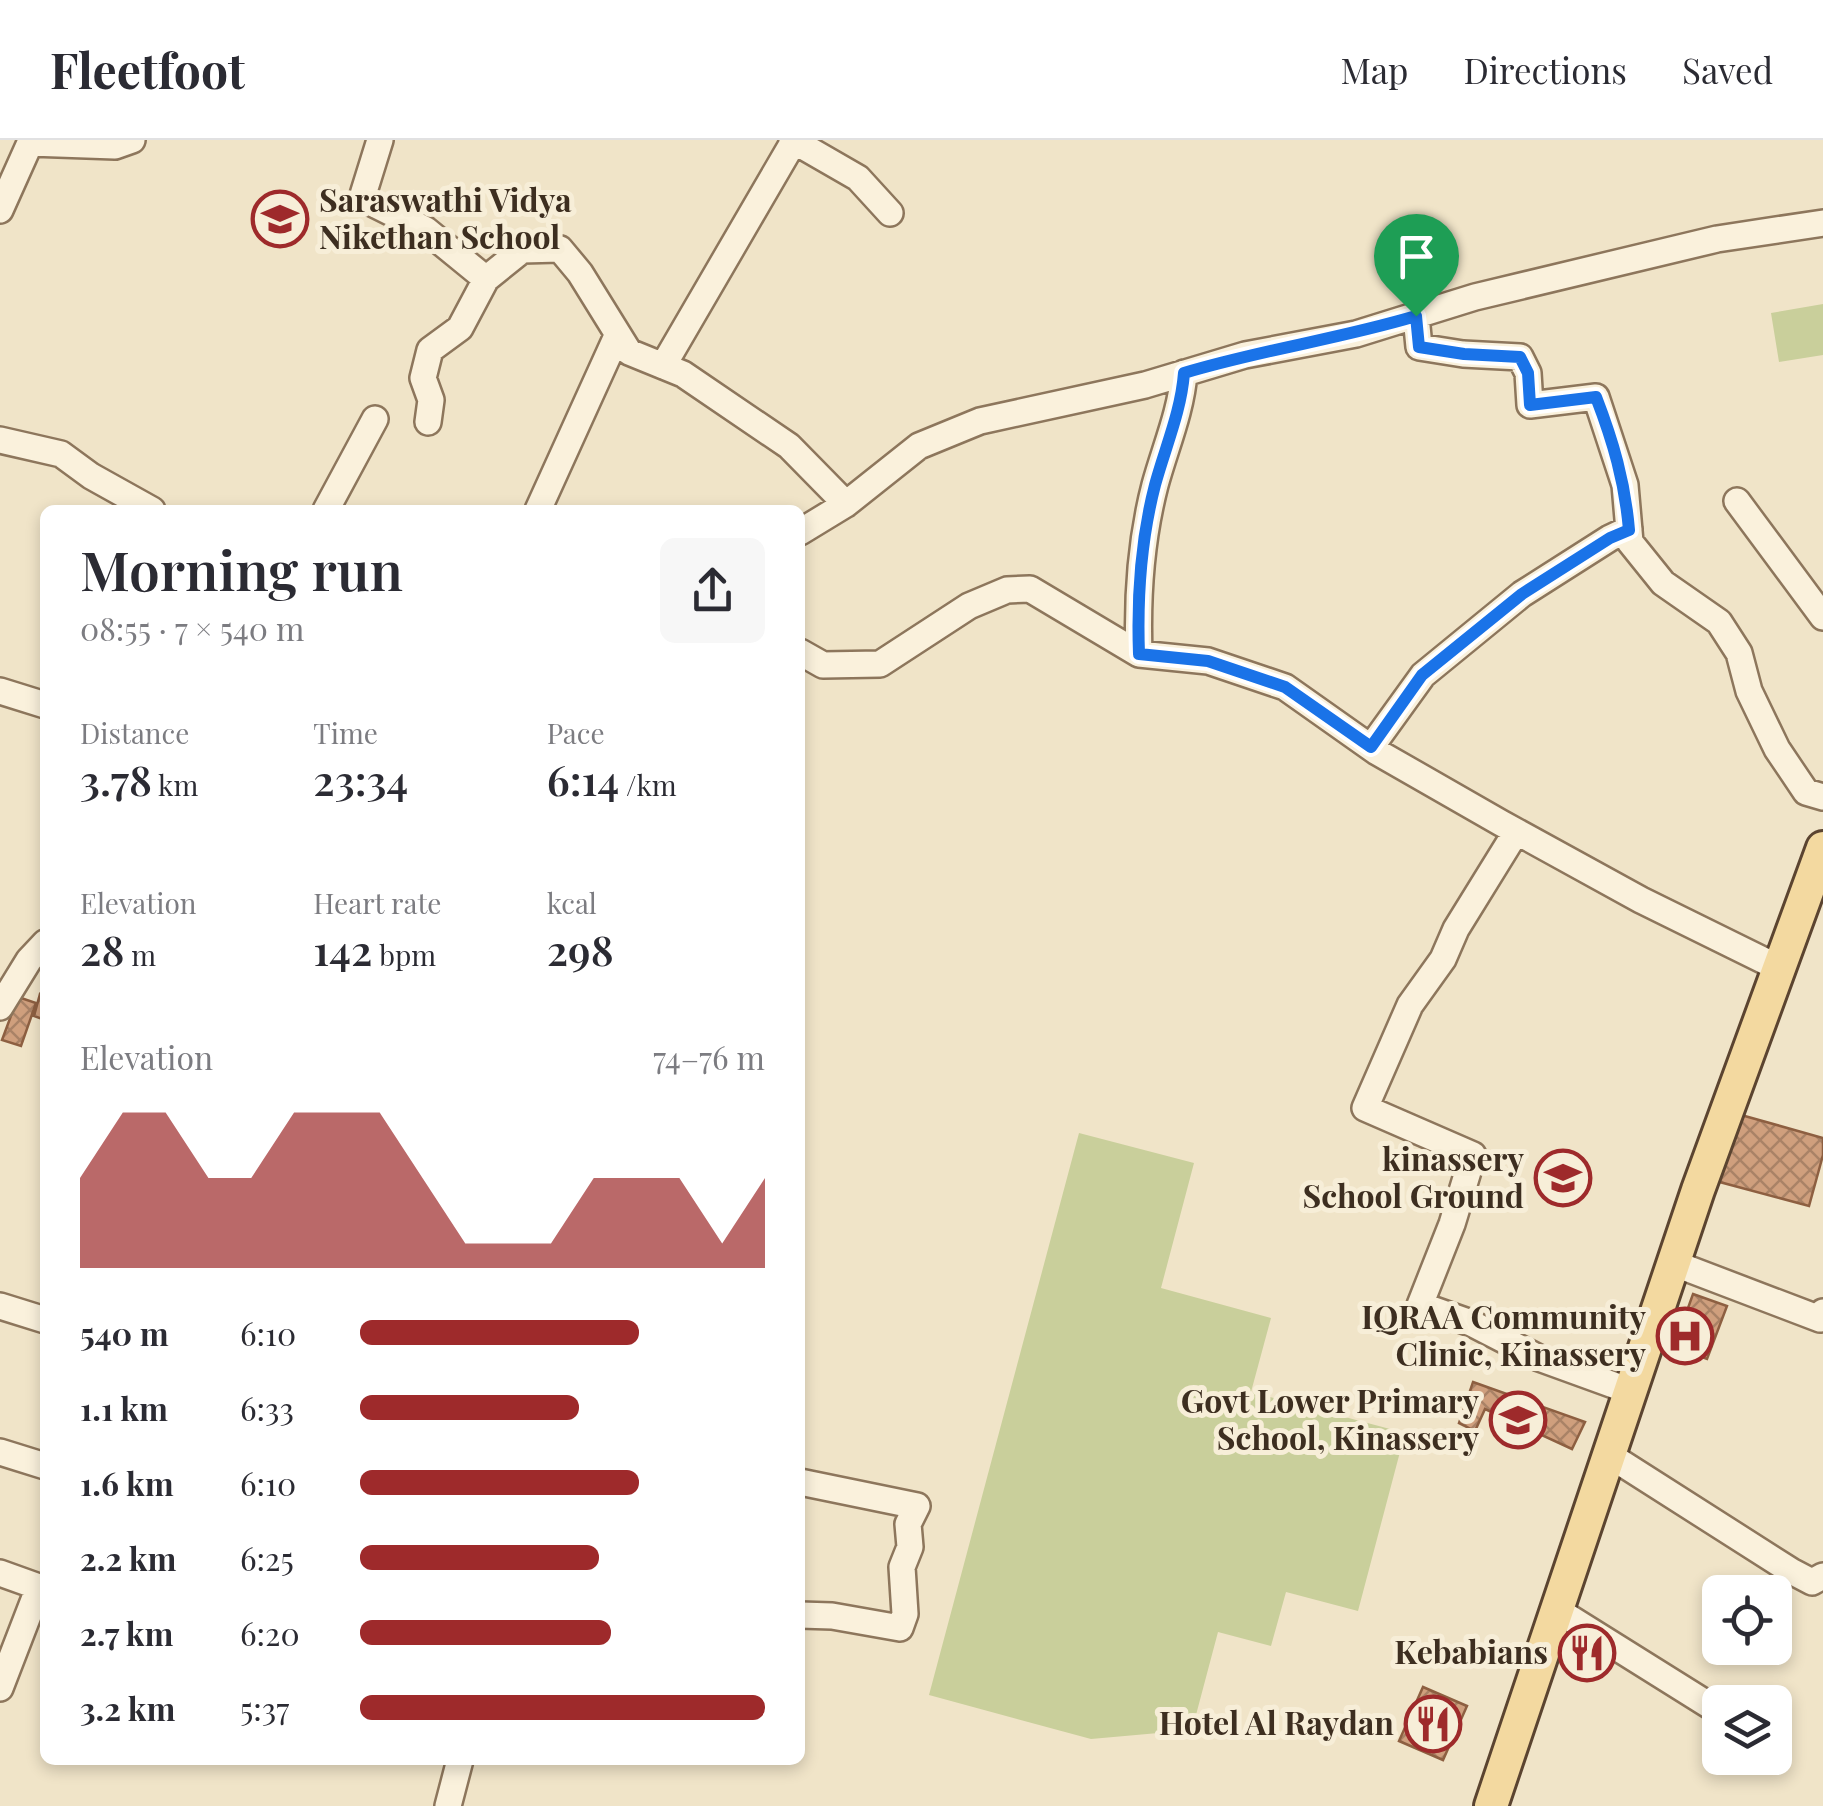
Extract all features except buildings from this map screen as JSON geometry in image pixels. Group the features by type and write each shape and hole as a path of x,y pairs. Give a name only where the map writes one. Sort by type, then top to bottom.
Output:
{"main road":[{"path":"1492,1806 1673,1263 1823,848"}],"street":[{"path":"0,210 30,143 115,146 132,140"},
{"path":"380,140 362,198 426,230 486,279"},
{"path":"663,366 793,140 858,178 890,213"},
{"path":"805,529 846,504 920,446 980,421 1126,390 1244,354 1356,334 1476,298 1717,239 1823,222"},
{"path":"428,422 431,400 423,378 430,350 460,328 486,279 522,250 560,249 580,272 629,352 683,374 788,446 846,504"},
{"path":"1416,316 1419,347 1520,357 1528,373 1530,405 1596,397 1625,486 1630,542 1663,583 1719,622 1738,653 1748,691 1776,749 1806,792 1823,797"},
{"path":"540,505 617,336"},
{"path":"1139,654 1147,521 1182,396 1184,373"},
{"path":"329,505 375,419"},
{"path":"0,440 61,454 143,505"},
{"path":"1736,501 1823,617"},
{"path":"1371,747 1422,675 1522,594 1629,530"},
{"path":"805,655 823,665 880,664 969,606 1006,590 1030,588 1139,654 1208,661 1285,687 1371,747 1516,832 1641,900 1780,968"},
{"path":"0,691 40,703"},
{"path":"1516,832 1456,929 1443,959 1410,1004 1365,1108 1473,1156 1452,1224 1420,1305 1471,1323 1538,1358 1630,1391"},
{"path":"0,1008 28,960 40,947"},
{"path":"1673,1263 1822,1317"},
{"path":"0,1306 40,1318"},
{"path":"0,1452 40,1464"},
{"path":"1609,1454 1791,1571 1812,1582 1823,1576"},
{"path":"805,1483 917,1506 908,1524 910,1547 902,1567 905,1614 900,1628 805,1615"},
{"path":"0,1573 38,1587 0,1688"},
{"path":"1557,1610 1702,1701"},
{"path":"448,1806 459,1765"}],"green space":[{"path":"1823,304 1823,355 1779,362 1771,313"},
{"path":"1079,1133 1194,1163 1161,1288 1271,1318 1251,1392 1405,1433 1358,1611 1286,1592 1271,1646 1218,1632 1192,1730 1091,1739 929,1695"}],"place":[{"name":"Saraswathi Vidya Nikethan School","path":"280,219"},
{"name":"kinassery School Ground","path":"1563,1178"},
{"name":"IQRAA Community Clinic, Kinassery","path":"1685,1336"},
{"name":"Govt Lower Primary School, Kinassery","path":"1518,1420"},
{"name":"Kebabians","path":"1587,1653"},
{"name":"Hotel Al Raydan","path":"1433,1724"}],"route":[{"path":"1416,316 1419,347 1520,357 1528,373 1530,405 1596,397 1625,486 1629,530 1522,594 1422,675 1371,747 1285,687 1208,661 1139,654 1147,521 1182,396 1184,373 1244,354 1356,334 1416,316"}]}
